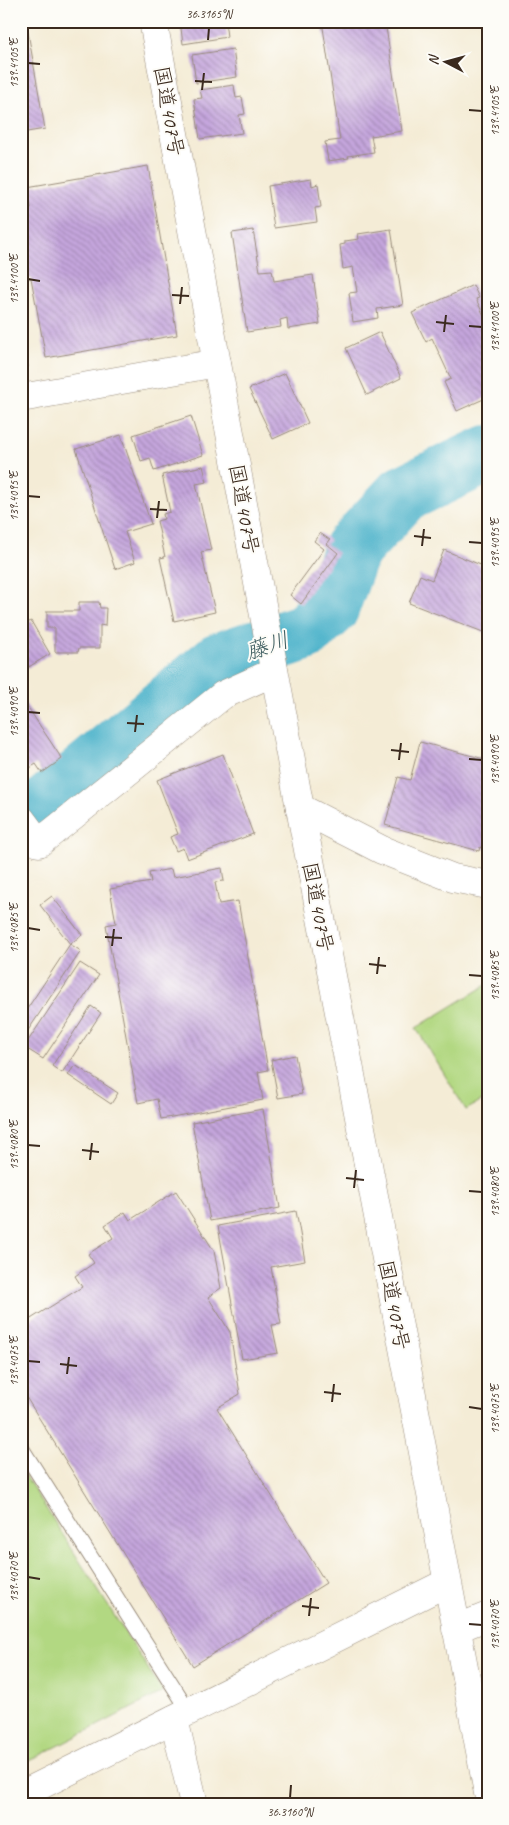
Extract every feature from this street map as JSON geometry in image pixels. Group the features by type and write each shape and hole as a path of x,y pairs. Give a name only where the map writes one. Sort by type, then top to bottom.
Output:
{"main road":[{"name":"国道407号","path":"153,21 182,184 218,363 274,672 446,1583 488,1793"},
{"path":"21,398 218,363"},
{"path":"25,825 39,843 223,695 274,672"},
{"path":"300,808 382,850 453,878 488,885"},
{"path":"21,1795 446,1583"},
{"path":"456,1629 488,1616"},
{"path":"182,1715 194,1804"}],"lane":[{"path":"21,1447 182,1715"}],"green space":[{"path":"488,984 488,1097 466,1110 416,1028"},
{"path":"21,1469 163,1692 21,1765"}],"building":[{"path":"21,21 26,21 45,129 21,133"},
{"path":"180,21 225,21 227,37 183,44"},
{"path":"322,21 385,21 402,131 371,136 374,152 328,161 325,142 340,140"},
{"path":"233,49 237,77 196,83 192,55"},
{"path":"234,85 236,98 242,97 245,114 239,115 242,133 200,139 194,99 202,98 200,90"},
{"path":"148,166 177,335 46,358 31,278 21,280 21,248 26,247 25,238 21,239 21,210 31,208 27,187"},
{"path":"311,179 312,186 318,184 321,207 315,208 317,222 274,228 268,186"},
{"path":"391,229 403,305 377,309 378,318 353,322 349,293 357,292 353,267 343,269 340,245 345,244 345,241 359,239 358,234"},
{"path":"253,230 260,271 272,270 274,281 313,275 320,324 288,329 287,318 280,320 281,327 247,332 232,233"},
{"path":"473,285 479,298 476,299 488,324 488,397 457,411 444,382 451,379 432,338 426,342 412,313"},
{"path":"380,332 401,378 367,395 346,348"},
{"path":"23,337 28,367 21,368 21,338"},
{"path":"285,373 308,423 273,439 249,389"},
{"path":"191,416 203,455 154,471 150,458 141,461 133,435"},
{"path":"121,435 151,524 125,532 135,562 115,569 76,449"},
{"path":"203,466 207,482 196,484 211,550 201,552 215,612 174,621 160,558 165,557 157,521 164,519 163,514 170,512 162,475"},
{"path":"320,533 330,540 327,544 338,553 301,604 290,595 324,549 314,541"},
{"path":"444,550 488,568 488,634 409,603 420,575 432,580"},
{"path":"79,602 99,602 100,608 106,608 105,626 100,625 100,648 79,648 78,652 55,652 55,628 47,628 47,611 79,611"},
{"path":"31,621 50,654 27,668 21,658 21,626"},
{"path":"21,697 62,759 42,773 36,764 21,774"},
{"path":"420,742 488,760 488,850 480,847 479,851 385,825 398,777 410,780"},
{"path":"223,754 253,834 187,859 183,848 176,851 170,837 178,834 157,780"},
{"path":"222,868 224,881 215,882 219,904 238,901 268,1070 258,1072 263,1100 161,1119 157,1099 138,1103 106,925 116,923 110,889 151,882 149,873 171,869 173,877"},
{"path":"52,896 82,935 70,944 40,905"},
{"path":"70,944 81,951 21,1041 21,1018"},
{"path":"80,963 99,975 43,1059 24,1047"},
{"path":"91,1006 101,1013 62,1073 52,1066"},
{"path":"295,1055 302,1094 278,1098 271,1060"},
{"path":"75,1065 118,1093 111,1104 68,1075"},
{"path":"263,1109 280,1208 210,1221 192,1122"},
{"path":"176,1191 214,1251 221,1288 208,1297 230,1332 240,1394 217,1408 326,1583 193,1666 21,1389 21,1325 82,1287 75,1276 94,1263 88,1254 113,1238 105,1225 125,1212 130,1220"},
{"path":"296,1211 305,1261 271,1267 281,1324 272,1325 278,1353 242,1359 218,1226"}],"waterway":[{"name":"藤川","path":"21,822 34,815 219,661 305,632 330,609 352,549 403,494 488,454"}]}
